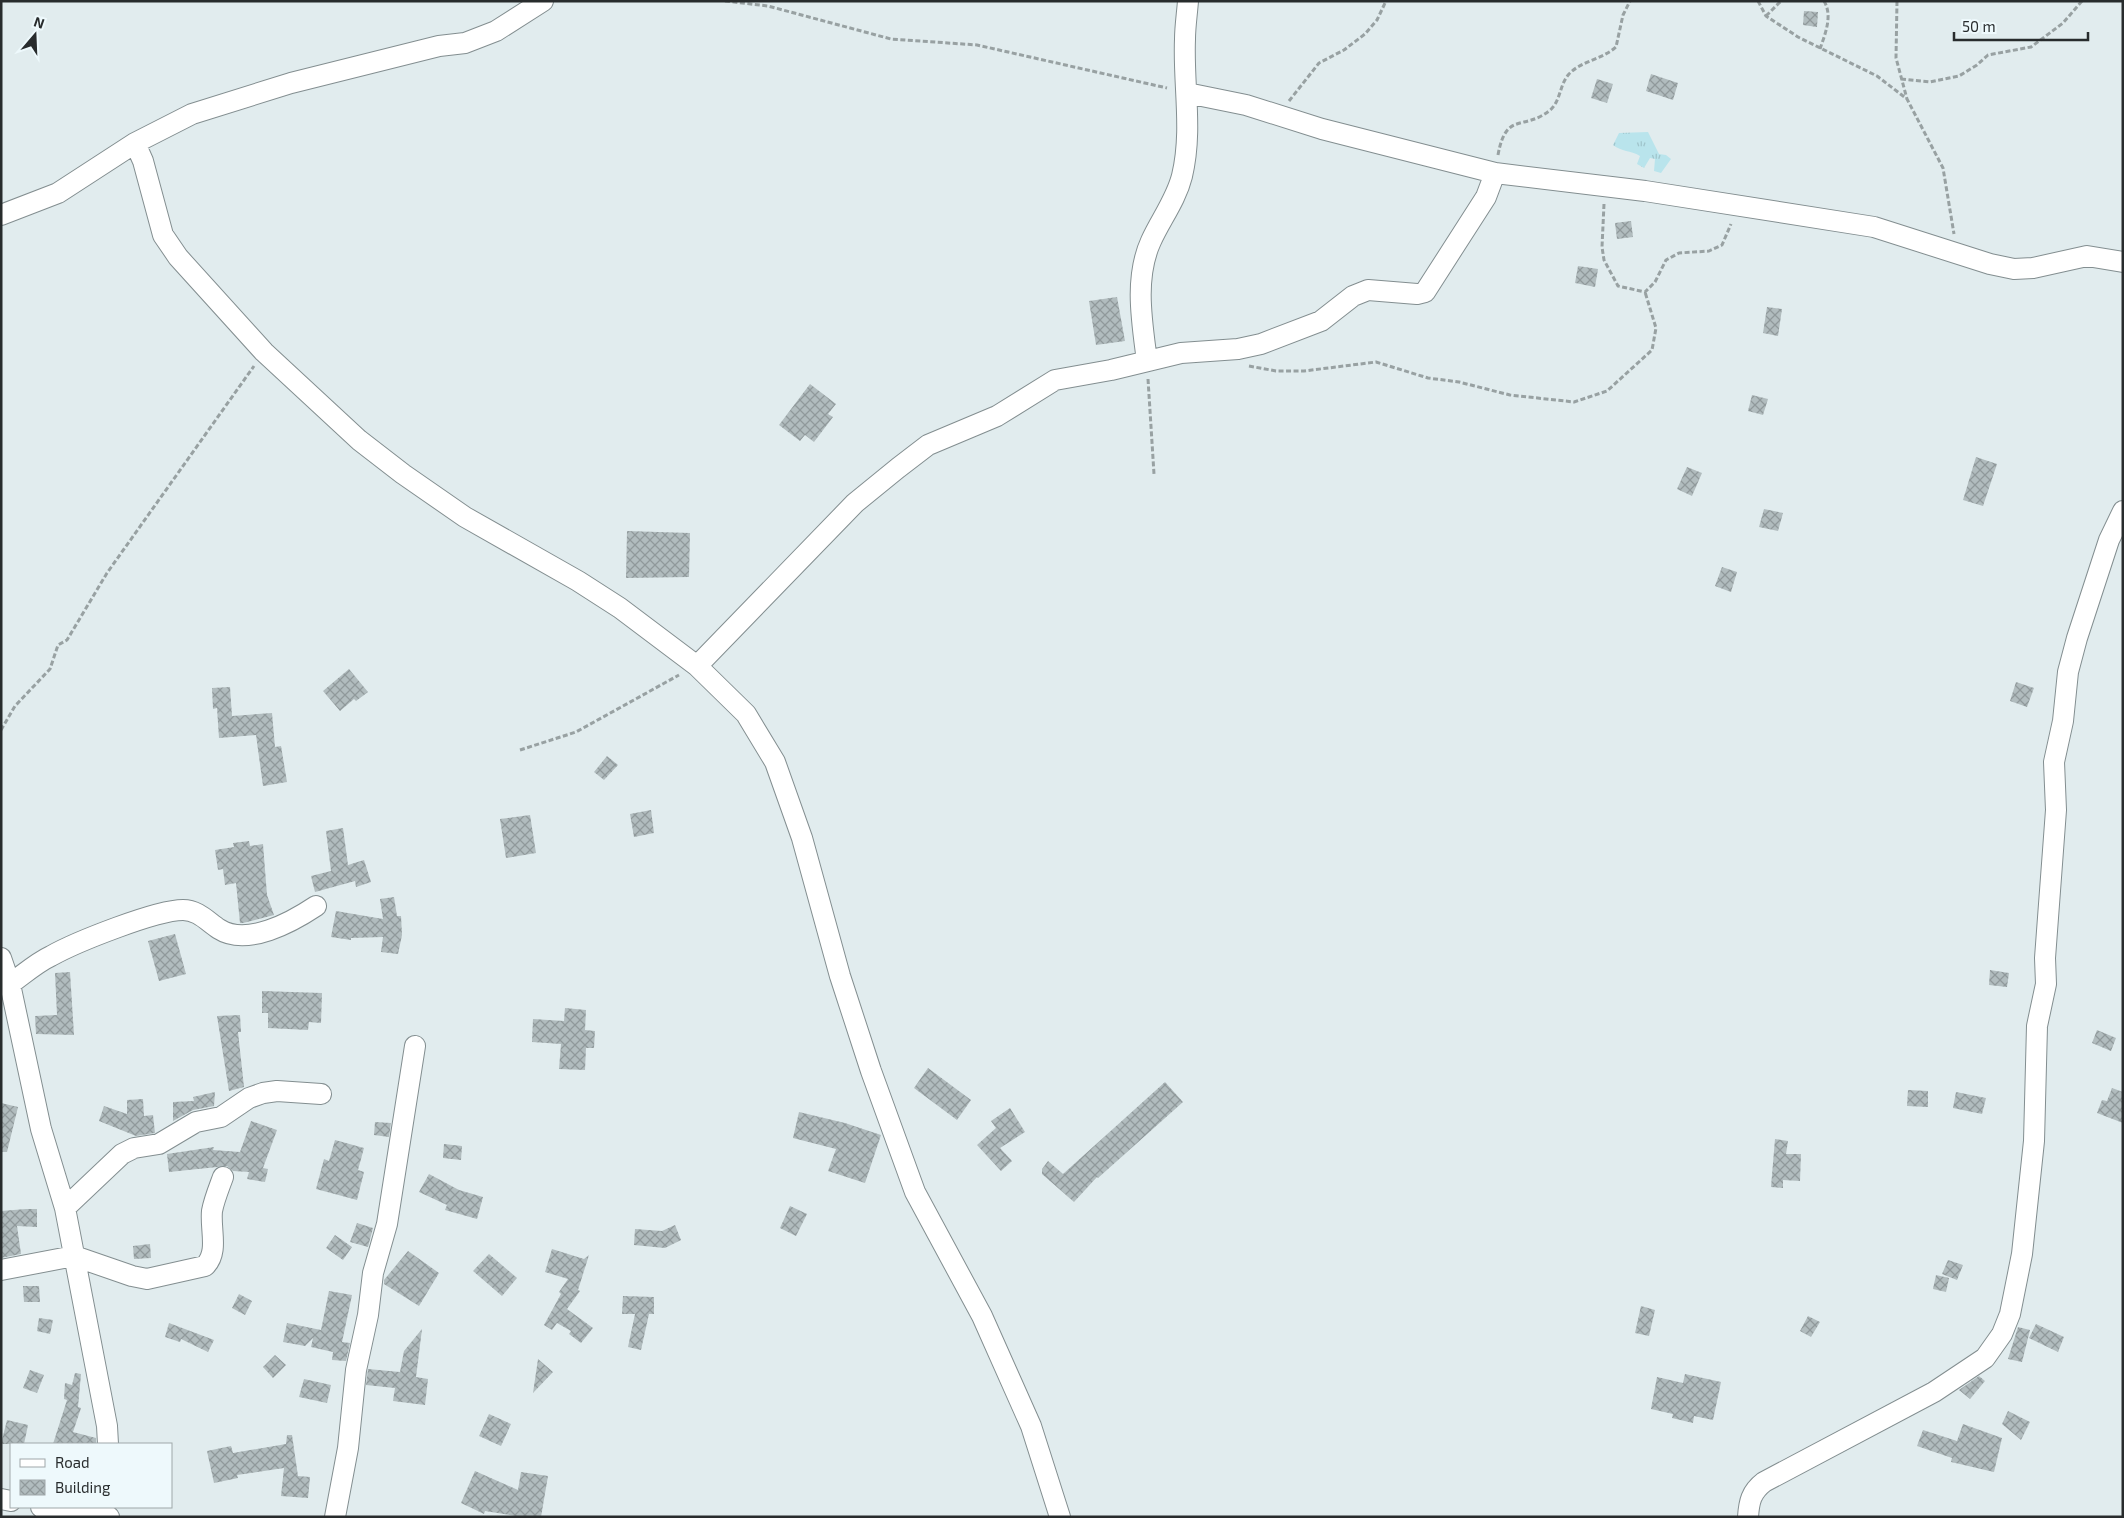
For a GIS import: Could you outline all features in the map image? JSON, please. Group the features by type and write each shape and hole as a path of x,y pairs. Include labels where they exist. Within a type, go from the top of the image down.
{"street":[{"path":"1,215 58,194 135,143 192,114 242,96 405,54 465,43 496,31 543,1"},
{"path":"1147,361 1140,308 1142,277 1150,242 1173,201 1182,176 1187,145 1185,40 1188,1"},
{"path":"1187,93 1246,105 1322,129 1495,173 1608,187 1874,227 2014,269 2033,268 2077,256 2099,256 2123,262"},
{"path":"135,143 143,161 163,235 190,270 264,352 360,440 403,474 465,517 578,581 620,608 697,666 746,714 775,762 802,838 840,976 868,1063 915,1192 982,1316 1030,1426 1060,1517"},
{"path":"697,666 855,503 928,446 997,416 1055,380 1111,370 1181,353 1238,349 1261,344 1322,321 1353,296 1368,290 1417,294 1424,292 1486,197 1495,173"},
{"path":"1748,1517 1751,1496 1756,1488 1764,1482 1934,1392 1985,1358 2002,1334 2010,1314 2022,1254 2034,1141 2037,1026 2046,984 2045,958 2056,810 2054,762 2063,721 2068,672 2077,638 2109,540 2123,511"},
{"path":"10,984 48,957 69,946 147,918 180,910 192,910 220,930 246,937 294,920 316,906"},
{"path":"1,958 10,984 41,1129 65,1208 107,1426 108,1443"},
{"path":"335,1517 349,1441 356,1370 368,1315 373,1273 387,1224 415,1046"},
{"path":"65,1208 122,1154 128,1151 159,1144 196,1122 221,1117 249,1098 263,1092 320,1094"},
{"path":"1,1270 74,1256 132,1276 148,1278 205,1266 211,1260 213,1249 212,1208 223,1177"},
{"path":"56,1508 87,1510 109,1517"}],"path":[{"path":"725,1 768,6 891,39 977,44 1187,93"},
{"path":"1291,98 1319,63 1344,50 1365,34 1377,20 1386,1"},
{"path":"1495,173 1501,138 1508,128 1549,111 1555,104 1570,73 1616,47 1624,15 1630,1"},
{"path":"1758,1 1766,16 1820,49 1877,76 1907,99"},
{"path":"1766,16 1781,1"},
{"path":"1820,49 1827,28 1828,13 1824,1"},
{"path":"1897,1 1896,58 1907,99 1943,168 1955,252"},
{"path":"1901,79 1930,82 1958,76 1978,66 1988,55 2031,47 2063,23 2082,1"},
{"path":"1608,187 1603,220 1604,260 1618,286 1645,292"},
{"path":"1645,292 1655,282 1666,260 1679,253 1708,251 1722,245 1731,224 1732,205"},
{"path":"1242,365 1276,371 1304,371 1376,362 1428,378 1459,382 1510,396 1574,402 1607,391 1652,350 1656,328 1645,292"},
{"path":"1,730 15,706 50,669 58,645 67,640 107,573 264,352"},
{"path":"1147,361 1154,474"},
{"path":"520,750 576,732 697,666"}],"green space":[{"path":"1648,132 1659,154 1666,155 1671,159 1661,173 1654,171 1655,159 1650,158 1644,168 1637,164 1640,156 1613,145 1619,133"}],"building":[{"path":"1804,11 1818,12 1817,27 1803,25"},
{"path":"1651,74 1678,83 1673,100 1646,91"},
{"path":"1597,79 1613,84 1607,103 1591,98"},
{"path":"1631,221 1633,237 1617,239 1615,223"},
{"path":"1578,266 1598,269 1595,287 1575,283"},
{"path":"1117,297 1125,341 1096,345 1089,301"},
{"path":"1767,307 1782,309 1778,336 1763,333"},
{"path":"810,384 836,404 828,414 833,417 814,442 805,435 800,441 779,425"},
{"path":"1752,395 1768,399 1763,415 1748,411"},
{"path":"1976,457 1997,464 1983,506 1963,500"},
{"path":"1687,467 1702,473 1692,496 1677,489"},
{"path":"1764,509 1783,513 1778,531 1759,527"},
{"path":"627,531 690,533 689,577 626,578"},
{"path":"1722,567 1737,572 1731,592 1715,586"},
{"path":"349,669 368,692 356,701 354,699 340,711 323,691"},
{"path":"2016,682 2034,688 2027,707 2010,701"},
{"path":"230,687 232,716 272,713 275,747 281,746 287,782 263,786 256,735 219,738 217,708 213,709 212,688"},
{"path":"607,756 618,765 604,780 594,772"},
{"path":"651,810 654,833 634,837 630,814"},
{"path":"530,815 536,853 506,858 500,819"},
{"path":"343,828 348,865 364,860 371,882 356,887 355,881 315,892 311,876 331,871 326,831"},
{"path":"249,841 250,846 263,844 267,895 274,915 240,923 236,883 225,885 223,869 218,870 215,850 234,847 233,843"},
{"path":"394,897 397,916 401,916 402,935 398,954 381,952 383,937 351,938 351,940 331,937 336,911 383,919 380,899"},
{"path":"175,934 186,974 159,981 148,941"},
{"path":"1990,970 2009,973 2007,987 1989,985"},
{"path":"70,972 74,1035 36,1034 35,1016 57,1015 55,973"},
{"path":"262,991 322,993 321,1023 309,1022 308,1030 268,1028 268,1013 262,1013"},
{"path":"565,1008 586,1010 585,1030 595,1031 594,1048 586,1048 585,1070 559,1069 561,1044 532,1042 533,1019 564,1021"},
{"path":"240,1015 241,1032 238,1032 244,1087 229,1091 217,1016"},
{"path":"2097,1030 2116,1038 2111,1051 2092,1043"},
{"path":"928,1068 971,1100 957,1120 914,1088"},
{"path":"1165,1082 1183,1102 1097,1177 1074,1202 1042,1174 1042,1169 1048,1161 1063,1174"},
{"path":"2112,1088 2123,1092 2123,1123 2097,1113 2102,1100 2107,1101"},
{"path":"1908,1090 1928,1091 1928,1107 1907,1106"},
{"path":"215,1092 214,1106 193,1110 173,1121 173,1102 194,1101 193,1097"},
{"path":"1956,1092 1986,1098 1982,1114 1953,1108"},
{"path":"143,1099 144,1116 153,1115 155,1133 136,1136 99,1121 104,1106 127,1114 127,1100"},
{"path":"1,1103 18,1107 7,1152 1,1152"},
{"path":"1010,1108 1025,1132 1000,1148 1012,1161 1001,1171 977,1145 996,1128 991,1121"},
{"path":"799,1112 845,1123 881,1135 865,1183 828,1171 836,1149 793,1138"},
{"path":"251,1121 277,1130 263,1168 268,1169 265,1182 247,1179 249,1172 233,1171 227,1166 169,1172 167,1154 214,1147 213,1150 240,1152"},
{"path":"375,1122 391,1123 389,1137 374,1135"},
{"path":"1775,1139 1788,1141 1786,1154 1801,1154 1800,1181 1783,1180 1783,1188 1771,1187"},
{"path":"335,1140 364,1148 358,1170 364,1172 357,1200 316,1189 324,1159 329,1161"},
{"path":"444,1144 462,1146 461,1160 443,1158"},
{"path":"429,1174 459,1190 483,1197 477,1219 445,1210 447,1205 419,1192"},
{"path":"790,1206 807,1214 796,1236 780,1228"},
{"path":"37,1209 37,1227 17,1226 21,1254 1,1258 1,1211"},
{"path":"357,1223 373,1228 368,1247 350,1242"},
{"path":"675,1225 681,1240 665,1248 634,1245 635,1229 662,1231"},
{"path":"335,1235 352,1247 343,1260 326,1248"},
{"path":"150,1244 151,1258 134,1259 133,1246"},
{"path":"552,1249 584,1259 589,1255 578,1290 580,1291 567,1309 593,1328 581,1343 569,1334 571,1331 557,1323 552,1330 544,1325 561,1294 559,1292 568,1279 545,1272"},
{"path":"408,1251 439,1273 419,1306 384,1284 384,1280"},
{"path":"489,1254 517,1278 502,1296 473,1271"},
{"path":"1948,1260 1963,1265 1957,1280 1942,1274"},
{"path":"1936,1275 1949,1278 1946,1292 1933,1289"},
{"path":"23,1286 39,1286 40,1302 24,1302"},
{"path":"329,1291 352,1295 342,1342 350,1343 346,1361 332,1360 333,1352 311,1347 313,1338 305,1346 283,1342 287,1323 321,1330"},
{"path":"239,1294 252,1301 245,1315 232,1308"},
{"path":"623,1296 654,1297 654,1314 649,1314 641,1350 628,1347 635,1314 622,1314"},
{"path":"1641,1306 1655,1310 1649,1336 1635,1333"},
{"path":"1808,1316 1820,1322 1811,1337 1800,1331"},
{"path":"39,1318 53,1320 50,1334 37,1331"},
{"path":"169,1323 214,1340 208,1352 181,1339 180,1342 165,1337"},
{"path":"2036,1324 2064,1337 2058,1352 2029,1338"},
{"path":"2018,1327 2030,1330 2022,1362 2008,1359"},
{"path":"422,1329 416,1377 428,1379 425,1405 393,1401 395,1388 366,1385 368,1369 400,1372 404,1351"},
{"path":"275,1355 286,1365 273,1378 263,1367"},
{"path":"538,1359 553,1372 533,1393"},
{"path":"30,1370 44,1375 37,1393 23,1388"},
{"path":"75,1373 81,1374 78,1407 81,1408 73,1432 96,1438 96,1443 53,1443 67,1400 64,1399 65,1383 72,1385"},
{"path":"1685,1374 1721,1382 1713,1420 1694,1416 1693,1423 1672,1418 1673,1414 1651,1409 1657,1377 1683,1383"},
{"path":"1979,1376 1985,1381 1970,1399 1959,1390"},
{"path":"304,1379 331,1385 327,1403 299,1397"},
{"path":"2008,1411 2030,1422 2021,1440 2002,1424"},
{"path":"489,1414 511,1424 501,1446 479,1436"},
{"path":"7,1420 28,1425 24,1443 1,1444"},
{"path":"1963,1424 2002,1438 1994,1472 1951,1462 1952,1458 1917,1446 1923,1430 1957,1441"},
{"path":"287,1435 292,1435 298,1476 310,1477 308,1498 281,1496 284,1468 237,1475 238,1478 214,1483 207,1451 231,1446 233,1453 286,1444"},
{"path":"475,1471 518,1490 521,1472 548,1476 541,1517 522,1517 485,1511 484,1514 461,1503"}]}
